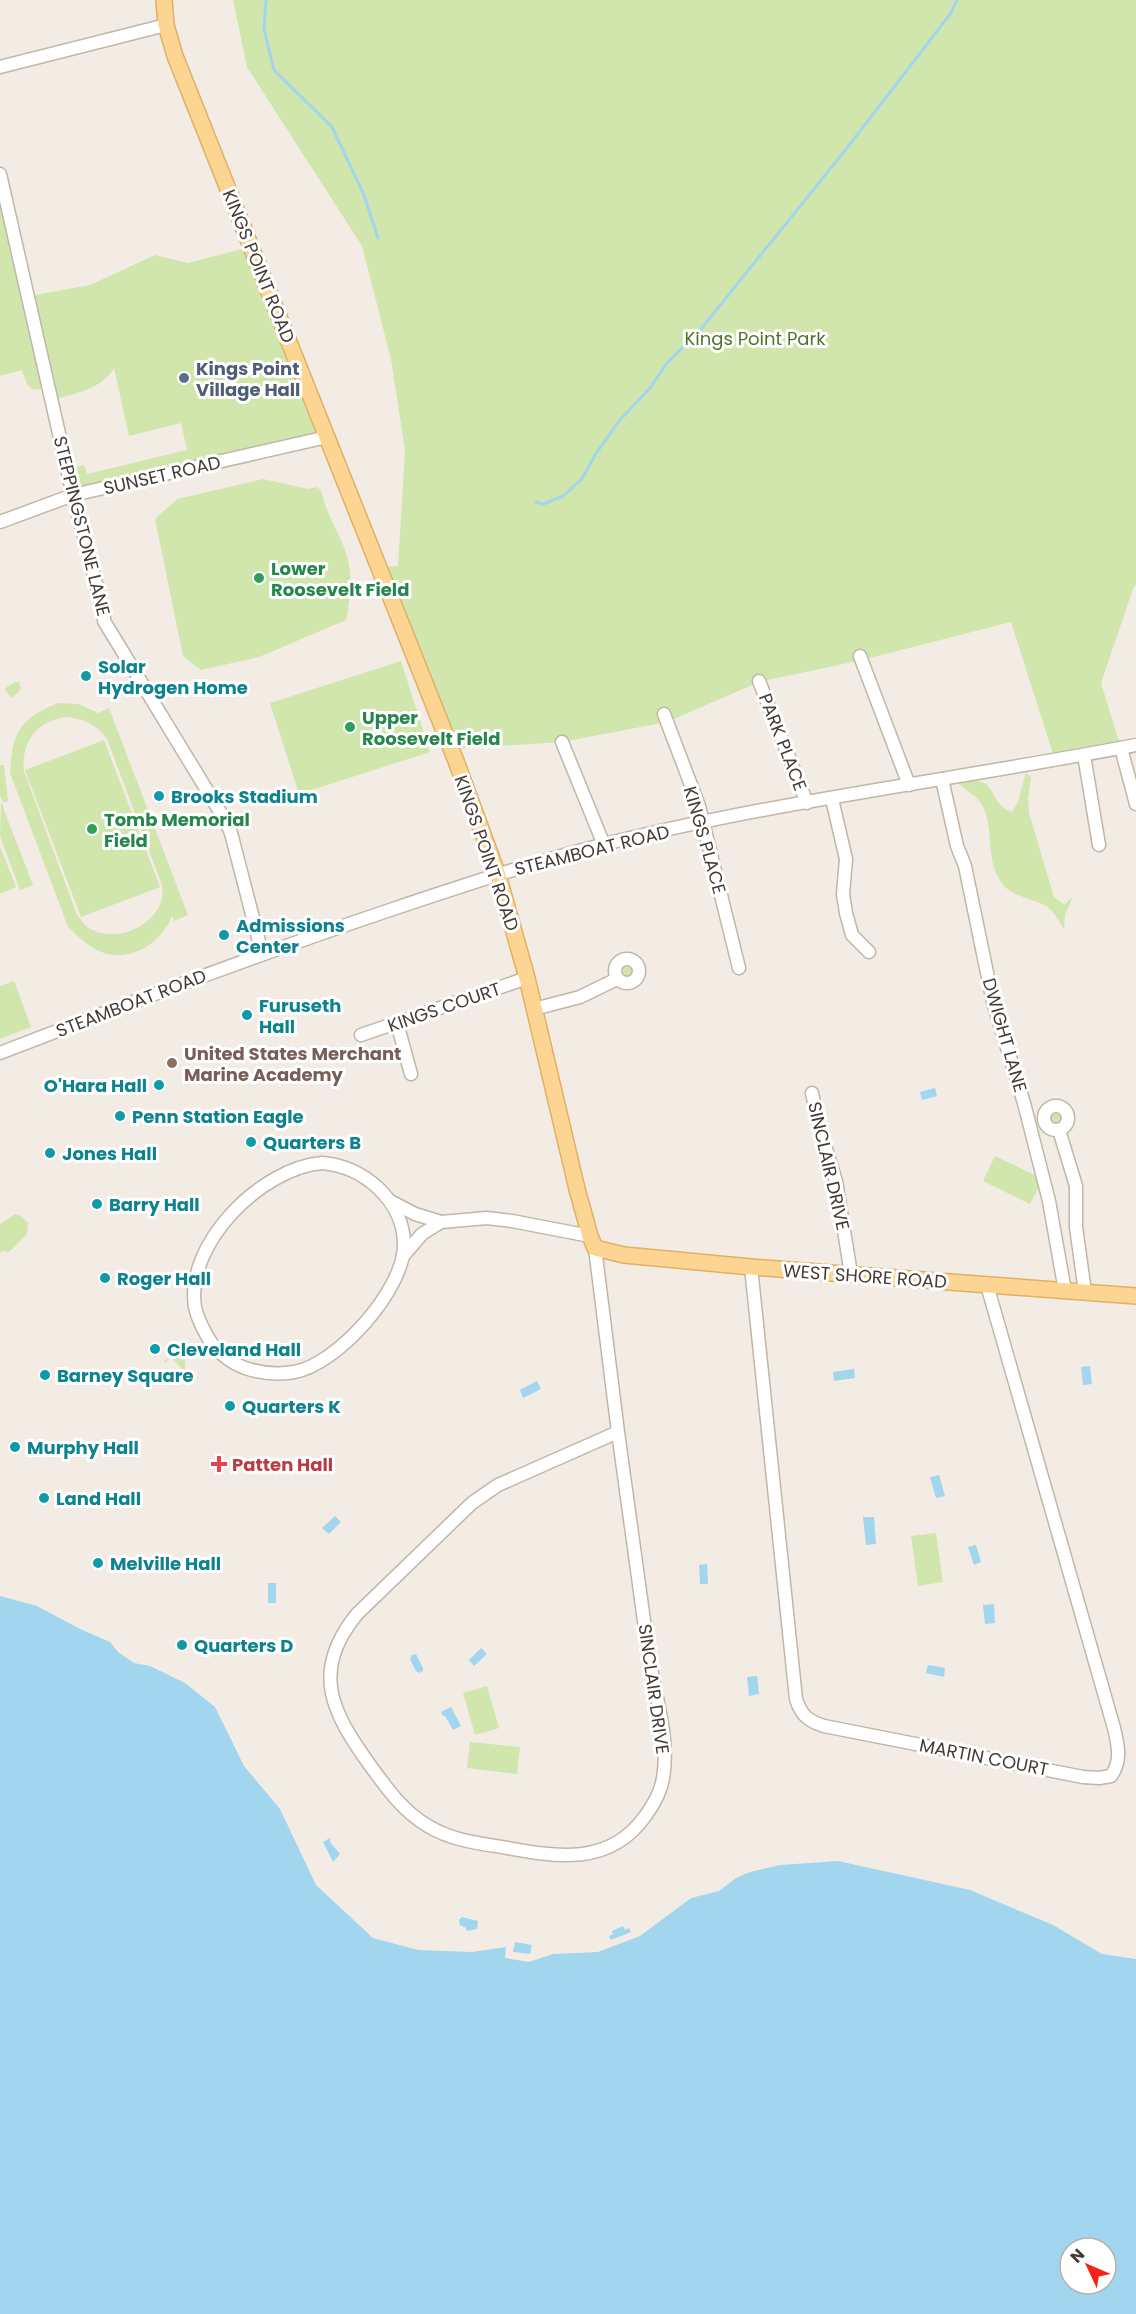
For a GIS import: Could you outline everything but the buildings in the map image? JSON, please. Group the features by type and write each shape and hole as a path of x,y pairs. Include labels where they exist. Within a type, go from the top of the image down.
{"main road":[{"name":"KINGS POINT ROAD","path":"164,0 166,26 175,56 456,761 498,874 527,978 592,1242"},
{"name":"WEST SHORE ROAD","path":"592,1242 624,1255 751,1267 1136,1296"}],"street":[{"path":"0,67 166,26"},
{"name":"STEPPINGSTONE LANE","path":"0,174 104,621 225,820 231,833 261,953"},
{"name":"SUNSET ROAD","path":"0,522 73,495 327,437"},
{"path":"860,656 909,785"},
{"name":"PARK PLACE","path":"759,681 807,803"},
{"name":"KINGS PLACE","path":"664,714 695,795 739,968"},
{"path":"562,742 604,845"},
{"name":"STEAMBOAT ROAD","path":"0,1053 261,953 498,874 604,845 807,803 1136,746"},
{"path":"1121,748 1136,804"},
{"path":"1084,755 1099,845"},
{"name":"DWIGHT LANE","path":"942,779 957,846 964,866 993,1002 1024,1103 1049,1201 1065,1291"},
{"path":"832,799 846,859 843,894 850,929 852,935 869,952"},
{"name":"KINGS COURT","path":"362,1035 527,978"},
{"path":"534,1009 580,997 617,979"},
{"path":"397,1023 411,1074"},
{"name":"SINCLAIR DRIVE","path":"813,1093 820,1130 836,1181 851,1274"},
{"path":"1059,1130 1076,1186 1076,1227 1085,1292"},
{"path":"392,1202 405,1244 394,1282 366,1322 331,1353 296,1372 273,1374 255,1371 227,1359 210,1341 202,1327 195,1306 195,1287 205,1254 214,1237 237,1208 264,1185 278,1176 308,1164 333,1164 352,1169 368,1179 392,1202 415,1214 441,1221 487,1218 512,1221 592,1242"},
{"path":"403,1256 422,1234 441,1221"},
{"name":"SINCLAIR DRIVE","path":"592,1242 618,1432 640,1597 664,1738 663,1780 654,1803 642,1822 627,1836 609,1847 578,1856 546,1855 465,1841 445,1835 417,1819 394,1798 349,1737 338,1716 331,1688 331,1668 336,1648 345,1629 357,1614 472,1503 498,1485 618,1432"},
{"name":"MARTIN COURT","path":"751,1267 799,1711 808,1721 824,1726 1083,1777 1111,1776 1117,1767 1118,1757 1114,1728 987,1285"}],"green space":[{"name":"Kings Point Park","path":"233,0 1136,0 1136,585 1101,683 1121,748 1055,760 1011,622 862,660 759,682 667,722 562,742 451,749 378,567 398,566 405,451 391,359 362,246 247,67"},
{"path":"0,174 29,296 90,285 155,255 188,263 253,246 326,437 73,495 73,468 84,465 87,474 187,450 181,423 129,436 114,368 95,386 52,400 49,388 33,390 27,384 22,370 0,376"},
{"name":"Lower Roosevelt Field","path":"263,479 308,489 316,487 321,490 345,549 350,569 350,599 346,620 259,657 201,670 183,656 155,519 177,499"},
{"name":"Upper Roosevelt Field","path":"401,661 430,752 299,794 270,703"},
{"path":"19,682 21,689 12,698 4,689"},
{"path":"58,703 79,704 98,713 109,708 188,915 174,921 172,916 155,941 138,951 118,955 101,952 86,943 68,927 10,773 13,747 20,728 26,721","holes":["65,717 93,726 107,739 162,885 162,899 150,919 141,926 119,934 96,932 86,926 77,915 24,771 25,751 32,735 46,723"]},
{"name":"Tomb Memorial Field","path":"104,740 160,887 81,917 25,770"},
{"path":"0,765 4,765 8,801 3,802 0,796"},
{"path":"1026,772 1031,778 1029,813 1054,897 1064,905 1073,896 1065,915 1064,930 1050,909 1012,892 1002,883 994,868 986,813 980,802 958,783 972,781 987,785 998,802 1012,812 1018,802"},
{"path":"1,802 33,885 20,890 0,836"},
{"path":"0,846 16,887 0,894"},
{"path":"627,962 633,965 636,971 633,977 627,980 621,977 618,971 621,965"},
{"path":"14,981 31,1027 0,1039 0,986"},
{"path":"1056,1110 1062,1113 1065,1119 1062,1125 1056,1128 1050,1125 1047,1119 1050,1113"},
{"path":"995,1156 1043,1179 1030,1204 983,1181"},
{"path":"15,1214 28,1223 27,1234 9,1252 0,1253 0,1224"},
{"path":"178,1355 185,1361 185,1372 171,1357 165,1363 164,1361 171,1356"},
{"path":"936,1533 943,1582 918,1586 911,1536"},
{"path":"487,1686 499,1728 475,1735 463,1693"},
{"path":"470,1742 520,1747 517,1774 467,1768"}],"water":[{"path":"935,1088 937,1096 922,1100 920,1092"},
{"path":"1090,1366 1092,1384 1083,1385 1081,1367"},
{"path":"854,1369 855,1378 834,1381 833,1372"},
{"path":"537,1381 541,1389 523,1398 520,1390"},
{"path":"939,1475 945,1496 936,1498 930,1477"},
{"path":"335,1516 341,1522 329,1534 322,1528"},
{"path":"863,1517 874,1517 876,1544 866,1545"},
{"path":"976,1545 981,1562 974,1565 968,1547"},
{"path":"707,1564 708,1584 700,1584 699,1565"},
{"path":"268,1583 276,1583 276,1603 268,1603"},
{"path":"0,1596 37,1606 110,1642 118,1652 134,1663 150,1666 185,1683 215,1707 244,1766 280,1809 316,1885 373,1938 418,1950 472,1952 506,1947 505,1958 529,1962 553,1954 598,1952 640,1936 691,1898 719,1891 736,1878 750,1872 780,1865 838,1861 970,1890 1053,1925 1102,1954 1136,1959 1136,2314 0,2314"},
{"path":"994,1604 995,1623 985,1624 983,1605"},
{"path":"481,1648 487,1654 474,1666 469,1660"},
{"path":"416,1654 423,1668 423,1671 419,1673 410,1659"},
{"path":"928,1665 945,1668 944,1677 926,1673"},
{"path":"757,1676 759,1694 749,1696 747,1677"},
{"path":"451,1707 461,1726 453,1730 441,1712"},
{"path":"330,1838 330,1842 340,1854 333,1862 323,1842"},
{"path":"462,1917 478,1921 477,1929 467,1931 460,1925 459,1920"},
{"path":"623,1926 625,1930 629,1928 631,1932 611,1940 609,1936 613,1934 612,1931"},
{"path":"515,1942 532,1945 530,1954 513,1952"}],"waterway":[{"path":"266,0 264,29 274,70 332,127 364,195 378,238"},
{"path":"536,502 543,504 563,496 582,479 595,455 619,421 650,388 667,363 701,329 847,148 951,13 957,0"}],"place":[{"name":"Kings Point Village Hall","path":"184,378"},
{"name":"Lower Roosevelt Field","path":"259,578"},
{"name":"Solar Hydrogen Home","path":"86,676"},
{"name":"Upper Roosevelt Field","path":"350,727"},
{"name":"Brooks Stadium","path":"159,796"},
{"name":"Tomb Memorial Field","path":"92,829"},
{"name":"Admissions Center","path":"224,935"},
{"name":"Furuseth Hall","path":"247,1015"},
{"name":"United States Merchant Marine Academy","path":"172,1063"},
{"name":"O'Hara Hall","path":"159,1085"},
{"name":"Penn Station Eagle","path":"120,1116"},
{"name":"Quarters B","path":"251,1142"},
{"name":"Jones Hall","path":"50,1153"},
{"name":"Barry Hall","path":"97,1204"},
{"name":"Roger Hall","path":"105,1278"},
{"name":"Cleveland Hall","path":"155,1349"},
{"name":"Barney Square","path":"45,1375"},
{"name":"Quarters K","path":"230,1406"},
{"name":"Murphy Hall","path":"15,1447"},
{"name":"Patten Hall","path":"219,1464"},
{"name":"Land Hall","path":"44,1498"},
{"name":"Melville Hall","path":"98,1563"},
{"name":"Quarters D","path":"182,1645"}]}
